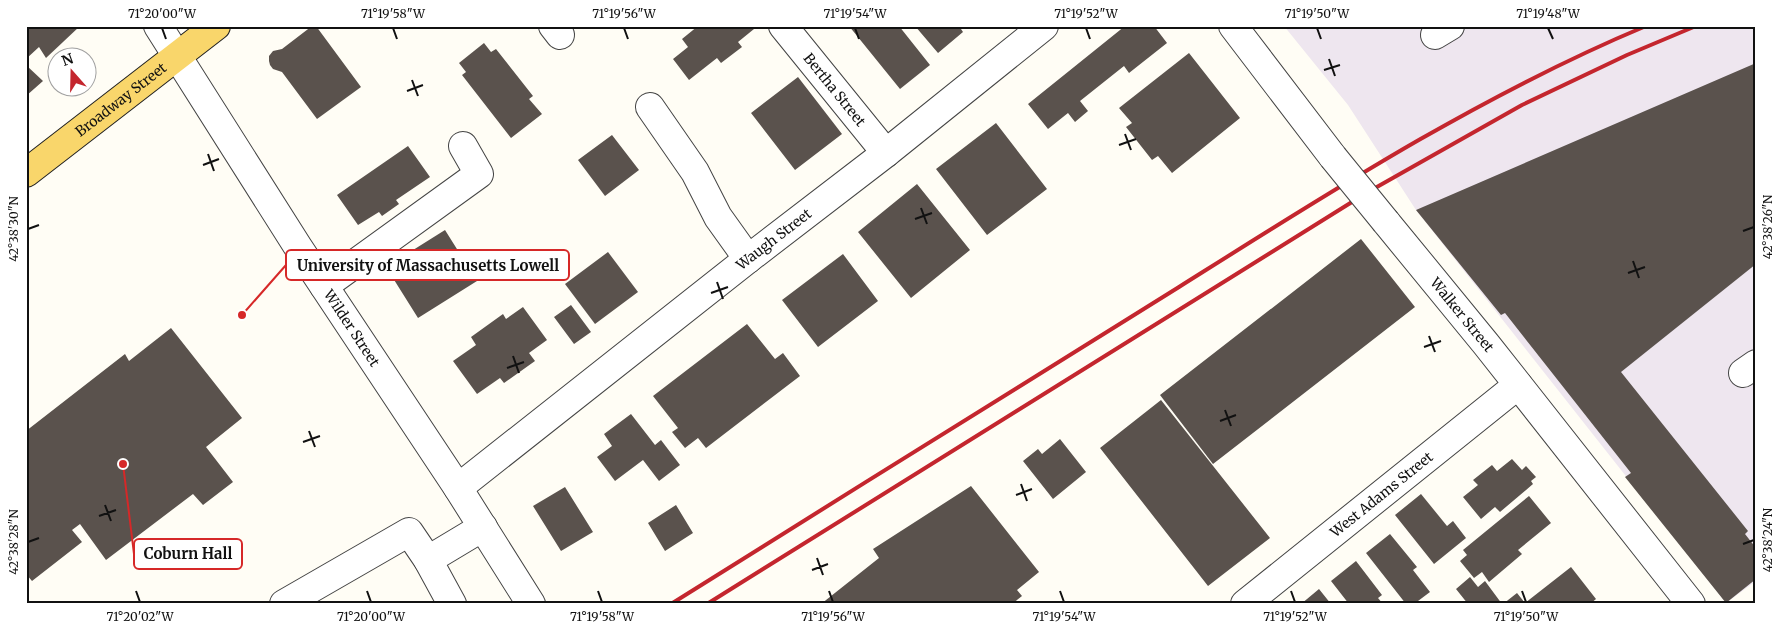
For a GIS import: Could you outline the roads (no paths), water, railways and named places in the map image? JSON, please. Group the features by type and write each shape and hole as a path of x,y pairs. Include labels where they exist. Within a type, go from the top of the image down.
{"main road":[{"name":"Broadway Street","path":"26,173 216,26"}],"street":[{"name":"Wilder Street","path":"158,26 324,286 458,488 531,604"},
{"name":"Bertha Street","path":"783,26 886,153"},
{"name":"Waugh Street","path":"458,488 748,259 886,153 1044,26"},
{"name":"Walker Street","path":"1233,26 1333,157 1518,384 1692,604"},
{"path":"650,107 695,172 718,217 748,259"},
{"path":"324,286 479,174 463,146"},
{"name":"West Adams Street","path":"1245,604 1518,384"},
{"path":"428,560 483,528"},
{"path":"284,604 409,532 428,560 452,604"}],"railway":[{"path":"671,604 1292,216 1407,147 1525,83 1585,53 1646,26"},
{"path":"707,604 1368,192 1522,105 1627,55 1696,26"}],"place":[{"name":"University of Massachusetts Lowell","path":"242,315"},
{"name":"Coburn Hall","path":"123,464"}]}
